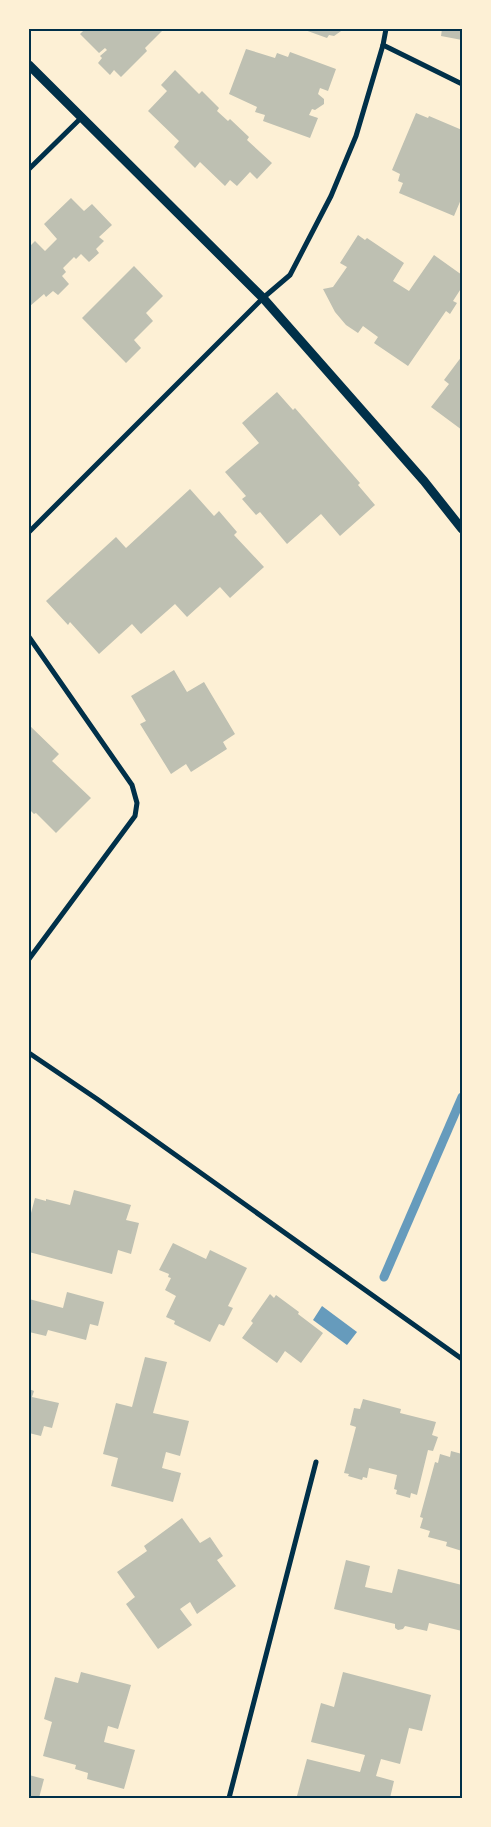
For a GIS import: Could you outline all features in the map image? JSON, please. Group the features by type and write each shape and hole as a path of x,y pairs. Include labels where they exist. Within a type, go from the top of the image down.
{"street":[{"path":"29,532 263,298 290,274 331,196 356,136 386,29"},
{"path":"383,45 462,84"},
{"path":"29,65 263,298 424,481 462,529"},
{"path":"29,169 81,118"},
{"path":"29,637 132,784 137,803 135,816 29,959"},
{"path":"29,1053 121,1116 462,1359"},
{"path":"229,1798 316,1462"}],"water":[{"path":"322,1306 357,1332 347,1345 313,1320"}],"building":[{"path":"85,29 164,29 145,48 147,51 121,77 114,70 110,75 98,63 102,58 100,56 107,50 105,48 99,53 80,34"},
{"path":"302,29 344,29 334,36 329,35 327,38"},
{"path":"442,29 462,29 462,40 441,36"},
{"path":"246,49 275,58 277,53 288,57 290,52 336,69 328,91 320,88 318,94 324,99 324,104 315,110 312,109 309,115 318,118 310,138 263,121 265,115 255,112 257,107 229,94"},
{"path":"175,70 199,94 202,91 219,108 217,111 228,121 230,119 249,137 247,140 272,163 257,179 250,172 237,186 230,180 225,186 200,162 195,168 174,147 179,141 148,111 167,91 161,85"},
{"path":"416,113 428,118 429,116 462,130 462,197 454,216 399,193 403,183 398,181 400,174 392,170"},
{"path":"71,198 84,211 92,204 112,225 99,237 104,241 96,249 99,253 89,262 81,254 76,259 74,257 63,268 66,272 62,276 69,284 58,295 53,291 46,297 44,294 30,306 29,247 35,241 45,251 57,239 44,224"},
{"path":"358,235 365,240 367,238 404,263 393,281 409,291 434,255 462,275 462,287 453,301 457,303 450,314 446,311 408,366 374,343 378,337 363,326 358,333 346,325 335,312 323,289 333,287 347,267 340,263"},
{"path":"134,266 163,296 146,313 153,321 134,340 141,348 126,363 82,318"},
{"path":"462,356 462,430 431,407 449,384 444,380"},
{"path":"277,392 293,410 295,408 360,483 358,485 375,505 340,536 321,514 287,544 260,512 256,515 242,499 246,496 225,472 259,443 242,423"},
{"path":"190,489 214,516 219,511 237,532 234,535 264,567 230,598 220,587 187,617 175,604 141,634 132,624 99,654 70,622 68,625 46,601 116,537 126,548"},
{"path":"174,670 187,692 204,682 235,734 223,742 227,749 191,772 186,764 171,774 140,724 146,721 131,696"},
{"path":"29,725 59,754 52,761 91,798 56,833 36,813 34,814 29,809"},
{"path":"74,1190 131,1205 126,1220 139,1223 131,1254 118,1250 112,1274 29,1252 29,1213 31,1213 35,1198 70,1205"},
{"path":"173,1243 206,1259 210,1250 247,1268 228,1306 233,1308 224,1326 219,1324 210,1342 174,1324 175,1321 166,1317 176,1296 165,1290 171,1278 168,1277 169,1274 159,1270"},
{"path":"67,1292 104,1302 98,1326 90,1324 86,1340 48,1330 46,1336 29,1332 29,1299 63,1308"},
{"path":"270,1294 274,1298 276,1295 323,1333 301,1363 285,1351 277,1363 242,1338 253,1323 251,1321"},
{"path":"145,1357 167,1362 153,1413 189,1421 180,1456 166,1452 162,1468 181,1473 173,1502 111,1486 118,1458 103,1454 116,1403 132,1407"},
{"path":"29,1389 34,1391 32,1397 59,1403 52,1428 44,1426 41,1436 29,1433"},
{"path":"363,1399 401,1409 400,1413 436,1422 432,1435 438,1437 433,1451 428,1450 417,1495 411,1493 410,1498 396,1494 397,1490 394,1489 397,1475 369,1468 367,1478 363,1477 362,1480 344,1473 356,1427 350,1425 354,1408 360,1409"},
{"path":"451,1451 462,1454 462,1551 446,1546 447,1542 428,1537 430,1531 420,1528 423,1518 420,1517 435,1462 438,1463 440,1454 450,1457"},
{"path":"182,1518 200,1543 210,1537 223,1556 217,1560 236,1586 197,1614 190,1602 180,1609 192,1625 158,1649 126,1604 135,1597 117,1572 147,1551 144,1546"},
{"path":"346,1560 370,1566 365,1587 392,1593 398,1569 462,1585 462,1631 429,1623 427,1631 405,1626 403,1629 398,1630 395,1628 395,1624 334,1609"},
{"path":"81,1672 131,1685 118,1729 108,1726 104,1742 135,1750 124,1789 87,1779 88,1773 75,1769 76,1765 43,1756 52,1722 44,1719 55,1677 78,1683"},
{"path":"343,1672 431,1695 422,1731 409,1728 400,1764 381,1759 376,1776 394,1781 390,1798 305,1798 297,1796 307,1759 360,1772 365,1755 311,1742 321,1703 334,1707"},
{"path":"29,1775 44,1779 39,1798 29,1798"}],"waterway":[{"path":"384,1277 462,1097"}]}
